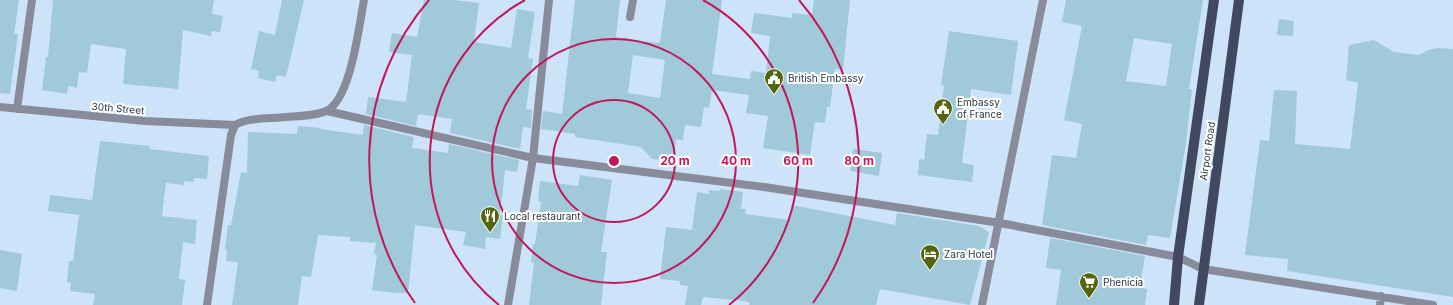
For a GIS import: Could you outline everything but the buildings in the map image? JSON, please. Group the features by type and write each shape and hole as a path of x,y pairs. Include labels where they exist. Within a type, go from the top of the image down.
{"main road":[{"name":"Airport Road","path":"1174,305 1178,257 1214,0"},
{"name":"Airport Road","path":"1199,305 1239,0"}],"street":[{"path":"17,109 32,0"},
{"path":"327,111 336,102 346,83 353,59 364,0"},
{"path":"508,305 533,158 549,0"},
{"path":"630,17 633,0"},
{"path":"982,305 1000,223 1044,0"},
{"name":"30th Street","path":"0,107 146,121 235,125 245,121 305,115 327,111"},
{"path":"327,111 533,158 764,187 1000,223 1178,257 1203,269 1433,305"},
{"path":"207,305 231,135 235,125"},
{"path":"1380,305 1381,296"}],"place":[{"name":"British Embassy","path":"774,95"},
{"name":"Embassy of France","path":"943,125"},
{"name":"Local restaurant","path":"490,233"},
{"name":"Zara Hotel","path":"930,271"},
{"name":"Phenicia","path":"1089,299"}]}
